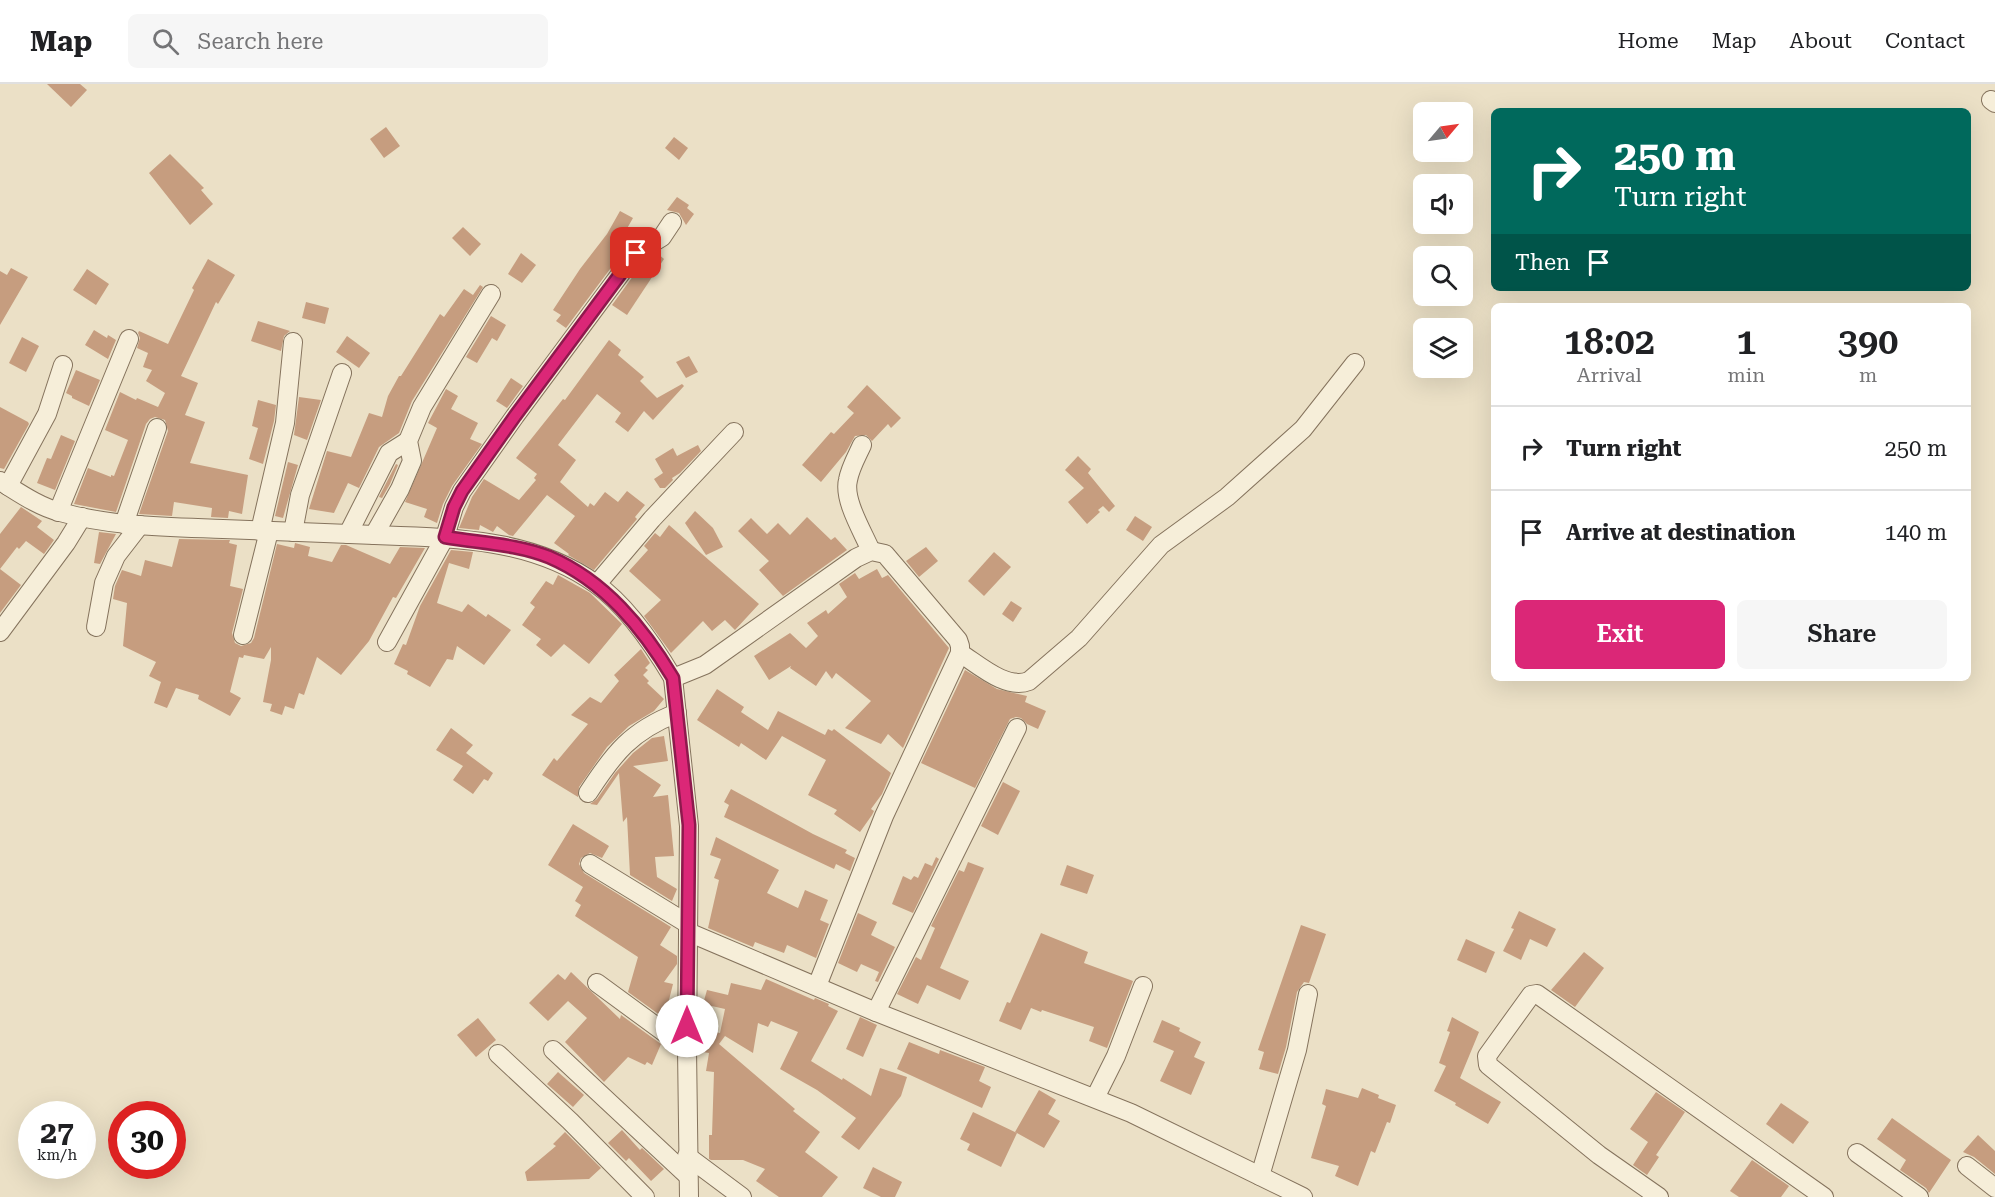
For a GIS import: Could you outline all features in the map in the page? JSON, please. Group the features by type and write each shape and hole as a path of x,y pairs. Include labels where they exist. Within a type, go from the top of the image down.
{"street":[{"path":"387,642 445,537 454,507 462,491 636,253 662,237 672,222"},
{"path":"374,535 400,489 412,461 408,441 422,407 491,294"},
{"path":"58,512 129,339"},
{"path":"243,635 285,423 293,342"},
{"path":"960,653 1010,683 1021,684 1029,681 1078,638 1161,545 1227,497 1304,429 1355,363"},
{"path":"63,365 47,414 4,483 58,512 132,524 445,537 517,548 549,557 597,584 622,607 661,658 673,678 689,825 688,1197"},
{"path":"293,532 300,495 342,374"},
{"path":"96,627 104,583 132,524 157,428"},
{"path":"597,584 652,519 734,432"},
{"path":"348,534 389,453 408,441"},
{"path":"862,445 848,480 847,492 871,551"},
{"path":"0,632 66,543 82,517"},
{"path":"673,678 705,665 856,558 871,551 885,554 958,640 960,653 884,816 817,986"},
{"path":"588,793 606,765 626,742 654,722 677,713"},
{"path":"876,1012 1017,728"},
{"path":"590,864 688,928 876,1012 1131,1113 1303,1197"},
{"path":"597,983 687,1049"},
{"path":"1095,1098 1116,1056 1143,986"},
{"path":"1260,1176 1297,1050 1308,994"},
{"path":"1659,1197 1599,1155 1488,1065 1487,1056 1531,994 1537,994 1824,1197"},
{"path":"553,1050 688,1176"},
{"path":"498,1054 570,1121 645,1197"},
{"path":"1857,1153 1920,1197"},
{"path":"687,1156 742,1197"},
{"path":"1967,1166 1995,1188"}],"building":[{"path":"47,84 80,84 87,90 71,107"},
{"path":"386,127 400,146 384,158 370,139"},
{"path":"674,137 688,148 679,160 665,148"},
{"path":"170,154 204,188 201,190 213,204 190,225 149,173"},
{"path":"677,197 689,205 687,208 694,214 686,225 679,213 667,210"},
{"path":"620,211 633,218 621,239 628,245 566,328 556,321 561,315 553,310 607,234"},
{"path":"463,227 481,244 470,256 452,238"},
{"path":"521,253 536,265 522,283 508,274"},
{"path":"657,253 664,259 627,315 612,305 644,261"},
{"path":"208,259 235,275 218,304 216,302 181,376 198,383 185,415 205,422 190,463 248,475 242,514 229,511 228,518 211,517 212,508 174,502 172,516 139,514 168,431 165,420 155,417 146,424 116,512 74,504 88,468 111,477 111,475 114,476 128,440 105,430 120,392 158,407 165,393 146,381 152,370 143,367 148,353 137,348 140,338 138,333 139,331 168,344 194,290 192,288"},
{"path":"11,268 28,277 0,325 0,271 7,275"},
{"path":"87,269 109,284 96,305 73,290"},
{"path":"480,285 483,287 412,401 399,433 379,447 359,488 348,483 334,513 309,509 327,451 351,457 369,413 382,417 388,396 399,376 440,314 444,317 464,289 473,295"},
{"path":"306,302 329,308 325,324 302,318"},
{"path":"491,316 506,325 497,341 492,338 477,363 466,357"},
{"path":"258,321 290,331 284,336 281,351 251,341"},
{"path":"94,330 107,338 108,335 116,340 108,359 85,345"},
{"path":"347,336 370,353 359,368 336,352"},
{"path":"22,337 39,346 26,372 9,363"},
{"path":"609,340 621,350 618,355 644,377 640,381 657,398 682,384 684,386 653,420 644,411 628,432 615,422 621,413 597,394 558,445 576,460 560,482 588,507 590,503 594,506 605,492 618,502 627,491 645,505 635,517 637,519 594,570 568,555 554,543 575,516 547,495 513,536 497,526 493,532 480,525 479,530 459,528 472,497 484,479 519,500 536,480 534,478 537,474 516,458 563,399 565,400"},
{"path":"689,356 698,372 686,378 676,362"},
{"path":"76,370 100,380 89,406 66,393"},
{"path":"511,378 523,386 507,408 496,401"},
{"path":"867,385 901,418 891,428 888,424 872,441 866,435 855,436 846,452 821,482 802,465 831,432 834,434 854,413 847,407"},
{"path":"446,389 458,396 451,409 478,423 470,439 482,444 452,486 437,523 424,517 427,509 405,502 437,428 428,423"},
{"path":"299,397 321,400 307,440 294,435"},
{"path":"258,400 276,405 263,464 249,459 258,428 252,426"},
{"path":"0,407 29,424 4,469 0,468"},
{"path":"61,435 75,441 55,490 37,483 47,458 51,459"},
{"path":"698,445 701,451 672,478 673,480 665,488 660,488 654,479 663,473 655,459 673,448 677,456"},
{"path":"1078,456 1091,469 1088,473 1115,506 1109,512 1103,506 1087,524 1068,502 1084,488 1065,470"},
{"path":"288,462 298,465 283,518 275,516"},
{"path":"396,464 398,465 390,484 382,498 379,497"},
{"path":"21,507 42,521 37,527 54,540 44,554 26,541 19,549 17,547 0,569 0,534"},
{"path":"695,511 713,528 723,547 706,555 685,523"},
{"path":"1135,516 1152,527 1143,541 1126,530"},
{"path":"807,517 831,540 835,537 847,550 783,596 759,570 769,561 738,531 751,518 767,534 778,523 790,535"},
{"path":"669,525 759,604 735,630 725,620 712,631 703,621 671,653 644,616 661,600 629,571 648,550 644,546 655,533 660,537"},
{"path":"99,532 116,534 100,564 94,563"},
{"path":"179,539 230,540 229,543 237,545 230,586 243,589 232,633 235,643 241,646 251,643 254,638 277,544 294,548 295,543 310,547 308,556 332,562 341,545 346,545 390,564 400,547 425,548 396,598 393,597 369,641 341,675 317,657 304,695 299,693 294,709 285,706 282,715 270,711 272,704 263,702 271,660 271,647 264,659 244,655 243,658 239,657 230,692 241,698 230,716 198,699 199,695 176,688 167,708 154,703 161,682 149,676 156,662 123,646 127,603 113,599 115,586 122,570 141,576 145,560 172,567"},
{"path":"926,547 938,561 919,577 906,561"},
{"path":"451,550 473,552 469,569 449,563 437,603 462,612 468,604 486,617 488,614 511,630 484,665 457,646 453,660 447,659 430,687 394,664 403,644 406,645 420,606"},
{"path":"994,552 1011,567 984,596 968,581"},
{"path":"0,569 21,585 0,613"},
{"path":"877,569 882,578 888,575 949,648 903,748 888,734 881,744 845,728 871,701 836,673 832,679 826,671 816,686 790,668 791,666 769,680 754,656 790,633 806,648 818,636 807,623 826,610 828,614 847,597 839,584 855,573 859,579"},
{"path":"558,575 590,593 622,624 589,664 564,644 551,657 536,645 541,639 522,625 535,607 530,603 546,581 553,585"},
{"path":"1011,601 1022,608 1013,622 1002,614"},
{"path":"641,649 650,663 643,675 649,681 647,683 664,699 654,711 629,726 607,747 579,787 578,797 542,775 554,758 557,761 588,724 571,715 590,697 601,703 619,681 614,675"},
{"path":"965,670 997,689 1027,696 1025,702 1046,711 1038,729 1021,718 1010,719 975,788 921,763"},
{"path":"717,689 744,707 741,712 768,730 778,711 825,735 828,729 832,731 834,729 891,773 882,794 871,809 874,811 872,815 860,832 834,814 837,810 808,795 826,760 782,736 766,760 741,743 739,747 697,720"},
{"path":"451,728 473,745 466,753 493,773 488,781 484,779 473,794 453,780 463,766 436,750"},
{"path":"664,736 668,761 633,766 661,785 653,797 668,795 674,856 655,857 657,877 677,889 672,901 630,875 627,817 623,822 619,773 597,805 590,804 597,799 615,773 633,753 652,738"},
{"path":"1003,782 1020,791 998,835 981,826"},
{"path":"731,789 847,850 845,853 855,858 850,871 836,864 834,869 724,817 729,805 724,802"},
{"path":"573,824 609,846 602,858 590,853 581,858 579,864 584,873 671,927 660,945 677,956 677,964 664,982 673,984 669,1000 674,1002 668,1021 628,992 638,957 575,916 581,905 575,901 583,887 548,865"},
{"path":"716,837 779,870 767,893 798,908 805,890 828,900 820,920 829,924 816,958 787,945 784,953 755,942 753,947 708,928 719,880 714,878 721,859 710,855"},
{"path":"936,857 939,859 913,913 892,904 903,876 911,880 914,876 918,878 925,863 932,866"},
{"path":"968,862 984,868 940,968 969,981 960,1000 927,985 918,1004 897,994 916,957 921,960 935,928 931,926 959,870 964,872"},
{"path":"1067,865 1094,875 1087,894 1060,885"},
{"path":"1519,911 1556,929 1547,947 1530,939 1521,960 1503,951 1514,929 1511,928"},
{"path":"858,913 877,922 871,935 895,947 878,982 875,981 879,972 861,964 857,972 838,963"},
{"path":"1301,925 1326,934 1309,983 1304,982 1297,992 1278,1074 1259,1069 1264,1052 1258,1050"},
{"path":"1041,933 1088,952 1084,963 1133,981 1107,1048 1089,1041 1094,1027 1042,1010 1041,1012 1031,1008 1021,1030 999,1021 1007,1002 1010,1003"},
{"path":"1466,939 1495,952 1486,973 1457,960"},
{"path":"1584,952 1604,968 1575,1007 1551,990"},
{"path":"571,972 620,1019 621,1015 661,1044 652,1065 647,1062 645,1065 628,1057 604,1082 565,1042 587,1018 568,1001 548,1021 529,1003 558,974 565,980"},
{"path":"766,979 814,1000 815,998 829,1004 828,1006 838,1011 811,1061 871,1096 880,1068 907,1077 901,1096 859,1150 841,1137 856,1118 817,1090 780,1069 798,1032 771,1021 768,1027 758,1023 753,1053 725,1036 719,1044 795,1109 793,1111 820,1132 805,1152 838,1177 822,1197 779,1197 756,1181 765,1169 743,1160 709,1159 714,1072 706,1071 709,1053 703,1052 707,1030 720,1033 725,1009 703,1004 707,990 728,995 731,983 761,990"},
{"path":"860,1017 877,1025 863,1057 846,1049"},
{"path":"1452,1017 1479,1032 1460,1078 1501,1102 1488,1124 1434,1091 1446,1066 1439,1063 1450,1032 1447,1031"},
{"path":"478,1018 496,1040 476,1057 457,1035"},
{"path":"1162,1020 1180,1028 1179,1031 1201,1042 1194,1057 1205,1062 1191,1095 1160,1081 1174,1051 1153,1042"},
{"path":"909,1042 939,1054 940,1050 985,1067 979,1081 991,1087 982,1108 897,1069"},
{"path":"558,1072 584,1095 573,1107 547,1084"},
{"path":"1362,1088 1396,1105 1375,1153 1371,1151 1358,1186 1335,1176 1339,1166 1311,1158 1326,1106 1322,1104 1326,1089 1358,1098"},
{"path":"1039,1090 1056,1100 1048,1114 1060,1121 1044,1148 1015,1132"},
{"path":"1656,1092 1685,1112 1656,1155 1659,1157 1647,1175 1633,1165 1648,1142 1630,1129"},
{"path":"1781,1103 1809,1122 1793,1144 1766,1124"},
{"path":"973,1112 1017,1133 1001,1167 967,1150 970,1144 960,1139"},
{"path":"1892,1118 1951,1160 1929,1193 1926,1188 1900,1170 1906,1160 1877,1139"},
{"path":"622,1130 640,1150 642,1148 664,1169 651,1181 629,1158 626,1161 608,1143"},
{"path":"565,1132 601,1168 589,1179 527,1181 525,1172 556,1146 553,1144"},
{"path":"1978,1135 1995,1151 1995,1174 1974,1157 1963,1152"},
{"path":"1752,1160 1789,1186 1781,1197 1739,1197 1730,1191"},
{"path":"873,1167 902,1182 895,1197 881,1197 863,1188"}],"route":[{"path":"636,253 462,491 454,507 445,537 517,548 549,557 597,584 622,607 661,658 673,678 689,825 687,1026"}]}
